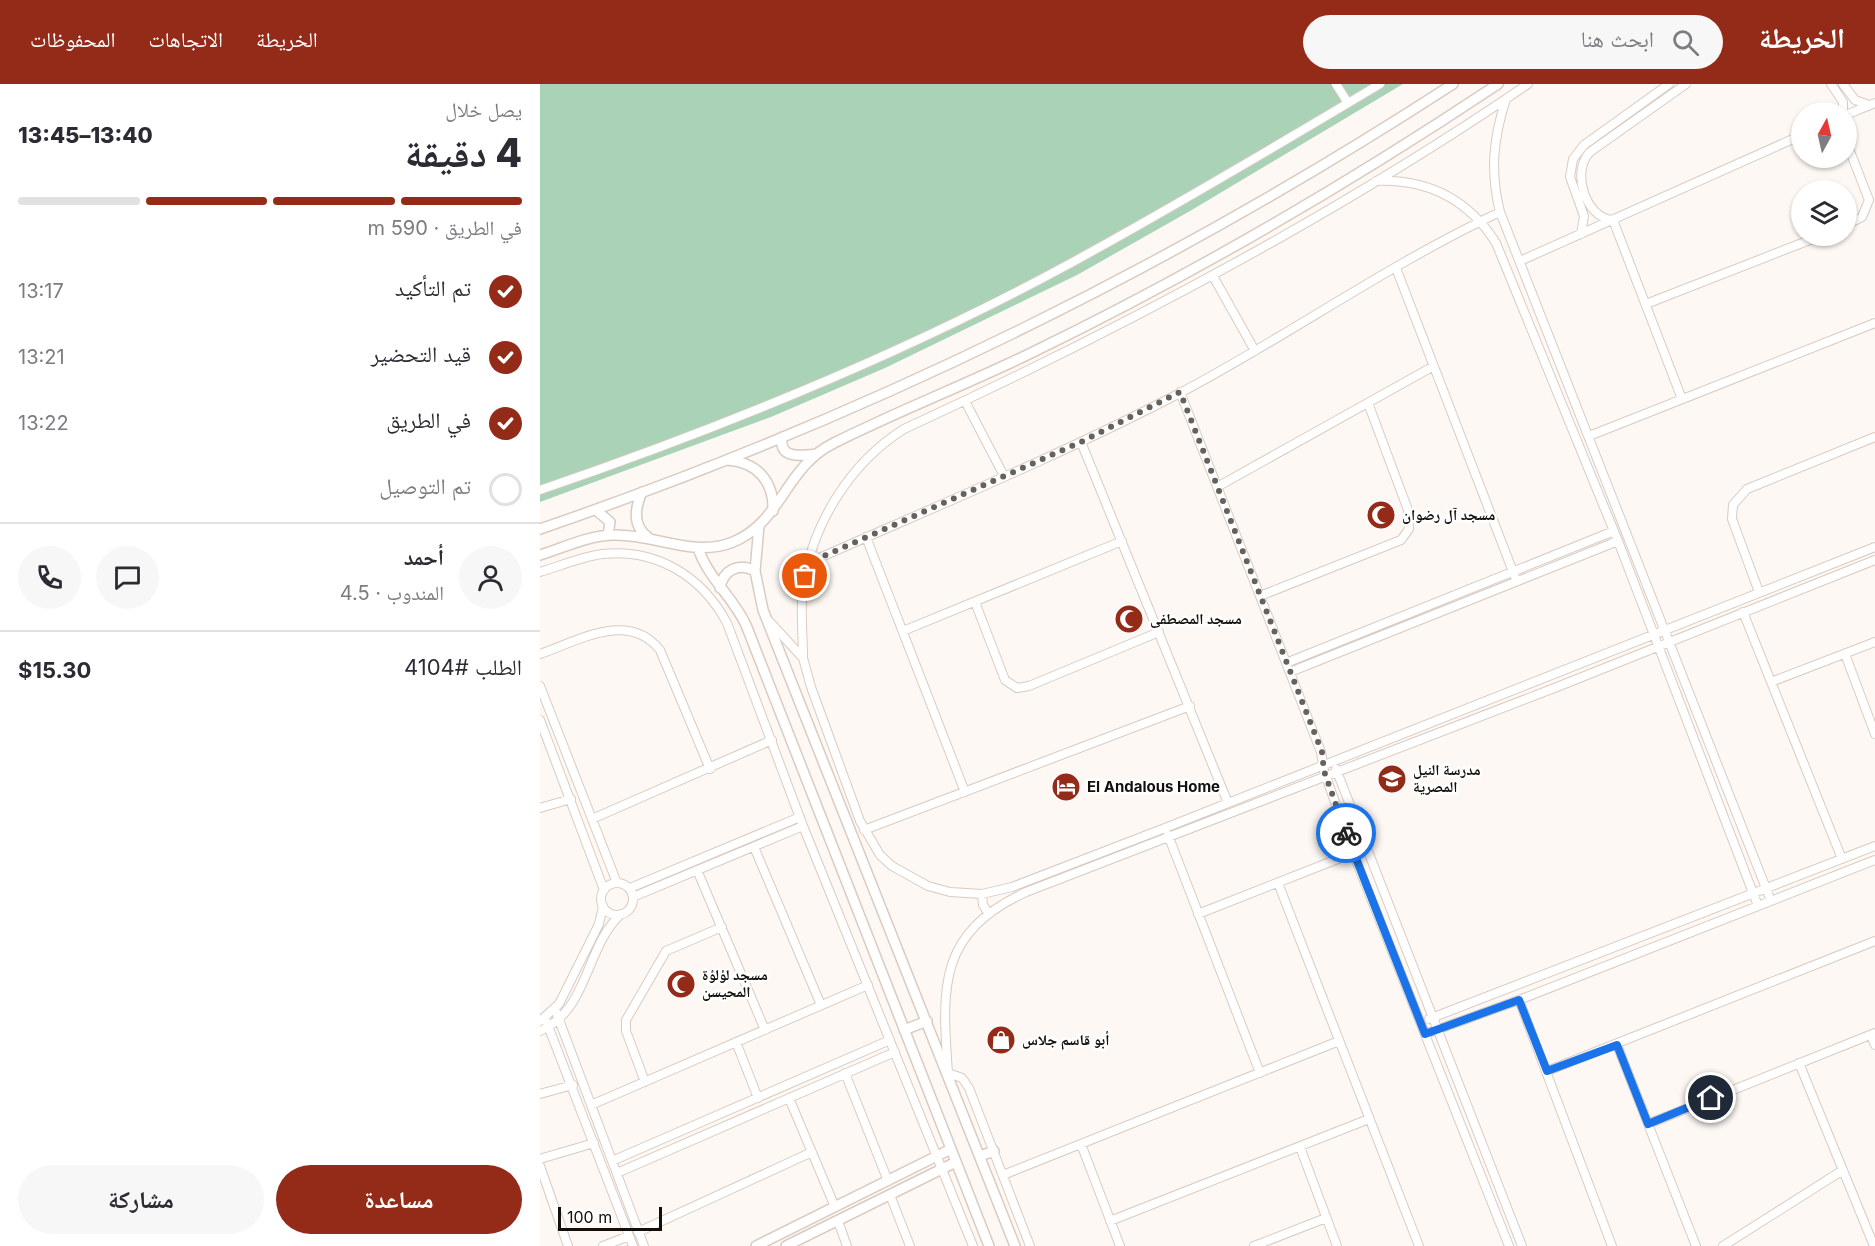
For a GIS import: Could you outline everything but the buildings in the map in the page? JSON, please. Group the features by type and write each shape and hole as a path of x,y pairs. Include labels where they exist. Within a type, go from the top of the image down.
{"street":[{"path":"1336,84 1348,103"},
{"path":"540,490 721,423 868,361 978,310 1070,263 1380,84"},
{"path":"540,529 726,460 927,374 1122,278 1353,147 1453,84"},
{"path":"540,555 608,535 648,537 698,548 726,544 759,526 772,511 793,477 816,454 833,443 1028,354 1179,277 1364,171 1498,84"},
{"path":"1528,84 1375,181 1214,276 965,401 904,429 883,442 865,459 832,506 808,563 802,603 803,658 811,687 864,830 880,855 912,879 950,892 982,894 1012,886 1166,828 1875,547"},
{"path":"1655,94 1656,84"},
{"path":"1581,234 1584,216 1570,177 1573,159 1584,145 1669,84"},
{"path":"1613,220 1599,217 1594,212 1580,176 1582,163 1590,152 1686,84"},
{"path":"1831,84 1843,102"},
{"path":"1843,84 1855,100 1872,104"},
{"path":"1506,99 1498,122 1492,156 1495,190 1500,212 1771,901"},
{"path":"1857,110 1872,104"},
{"path":"1520,261 1791,140"},
{"path":"1857,168 1869,200 1862,217 1857,220"},
{"path":"1375,181 1406,182 1436,189 1463,204 1480,221 1496,243 1618,541 1758,906"},
{"path":"808,563 1081,442 1180,392 1256,351 1396,268 1500,212"},
{"path":"1613,220 1682,399"},
{"path":"1646,304 1794,246"},
{"path":"1396,268 1432,367 1517,581"},
{"path":"1214,276 1256,351"},
{"path":"1589,436 1875,323"},
{"path":"1217,487 1432,367"},
{"path":"1180,392 1322,752 1322,766 1353,853 1509,1246"},
{"path":"965,401 1004,476"},
{"path":"1563,406 1575,401"},
{"path":"1260,596 1401,540 1409,529 1408,510 1368,403"},
{"path":"782,437 782,446 787,453 796,456 816,454"},
{"path":"1760,592 1732,519 1736,498 1747,489 1875,437"},
{"path":"1081,442 1228,803"},
{"path":"726,460 746,463 761,472 771,493 772,511"},
{"path":"642,492 636,520 639,528 648,537"},
{"path":"596,510 610,522 608,535"},
{"path":"759,526 755,571 760,600 1015,1246"},
{"path":"1286,663 1614,531"},
{"path":"866,537 965,792"},
{"path":"903,631 1122,541"},
{"path":"1290,672 1618,541"},
{"path":"698,548 709,573 735,605 746,626 989,1246"},
{"path":"540,572 589,557 624,554 659,561 690,578 707,593 727,623 803,826 973,1246"},
{"path":"948,1073 944,1004 946,981 962,943 989,914 1026,892 1326,777 1875,560"},
{"path":"720,588 724,577 733,569 744,567 755,571"},
{"path":"975,602 1005,680 1017,688 1029,686 1159,632"},
{"path":"1743,612 1842,860"},
{"path":"767,619 803,658"},
{"path":"540,654 616,629 633,631 648,638 660,650 710,769"},
{"path":"1771,682 1875,642"},
{"path":"1845,654 1875,734"},
{"path":"540,686 617,883 630,888 800,818"},
{"path":"864,830 1190,706"},
{"path":"540,720 604,890 601,898 603,906 599,924 555,1009 543,1019 550,1026 633,1246"},
{"path":"577,817 590,816 710,769 772,740"},
{"path":"1322,752 1338,772 1522,1246"},
{"path":"540,808 570,799"},
{"path":"633,897 803,826"},
{"path":"1166,828 1260,1073"},
{"path":"1421,1023 1875,846"},
{"path":"754,847 822,1005"},
{"path":"1198,914 1353,853"},
{"path":"1425,1034 1519,1000 1875,860"},
{"path":"697,870 765,1030"},
{"path":"604,890 617,883"},
{"path":"1278,883 1419,1246"},
{"path":"540,1031 559,1020 571,1005 608,933 621,914 632,907 633,897 630,888"},
{"path":"982,894 983,905 989,914"},
{"path":"603,906 609,913 621,914"},
{"path":"645,1082 626,1031 626,1020 666,951 722,927"},
{"path":"1547,1071 1875,941"},
{"path":"591,1105 868,985"},
{"path":"1519,1000 1612,1246"},
{"path":"555,1009 644,1246"},
{"path":"904,1030 927,1021"},
{"path":"1648,1124 1873,1034 1875,1045"},
{"path":"612,1161 890,1040"},
{"path":"1003,1175 1339,1041"},
{"path":"736,1042 758,1098"},
{"path":"1617,1045 1696,1246"},
{"path":"617,1173 895,1052"},
{"path":"1799,1063 1871,1245"},
{"path":"845,1073 888,1181"},
{"path":"948,1073 958,1076 968,1084 1030,1246"},
{"path":"540,1094 573,1085"},
{"path":"789,1098 835,1207"},
{"path":"1110,1221 1370,1119"},
{"path":"540,1159 594,1143"},
{"path":"1081,1144 1120,1246"},
{"path":"1300,1147 1337,1246"},
{"path":"756,1246 951,1149"},
{"path":"980,1156 994,1151"},
{"path":"639,1232 812,1152"},
{"path":"786,1246 956,1162"},
{"path":"540,1166 568,1246"},
{"path":"1723,1246 1843,1170"},
{"path":"890,1195 910,1246"},
{"path":"1254,1246 1326,1218"},
{"path":"838,1221 847,1246"},
{"path":"603,1246 629,1236"}],"green space":[{"path":"540,84 1403,84 1190,211 1077,275 885,368 771,417 540,502"}],"way so far":[{"path":"805,576 808,563 1081,442 1180,392 1322,752 1324,771 1346,833"}],"place":[{"name":"مسجد آل رضوان","path":"1381,515"},
{"name":"مسجد المصطفى","path":"1129,619"},
{"name":"مدرسة النيل المصرية","path":"1392,779"},
{"name":"El Andalous Home","path":"1066,787"},
{"name":"مسجد لؤلؤة المحيسن","path":"681,984"},
{"name":"أبو قاسم جلاس","path":"1001,1040"}],"route":[{"path":"1346,833 1425,1034 1519,1000 1547,1071 1617,1045 1648,1124 1711,1098"}]}
